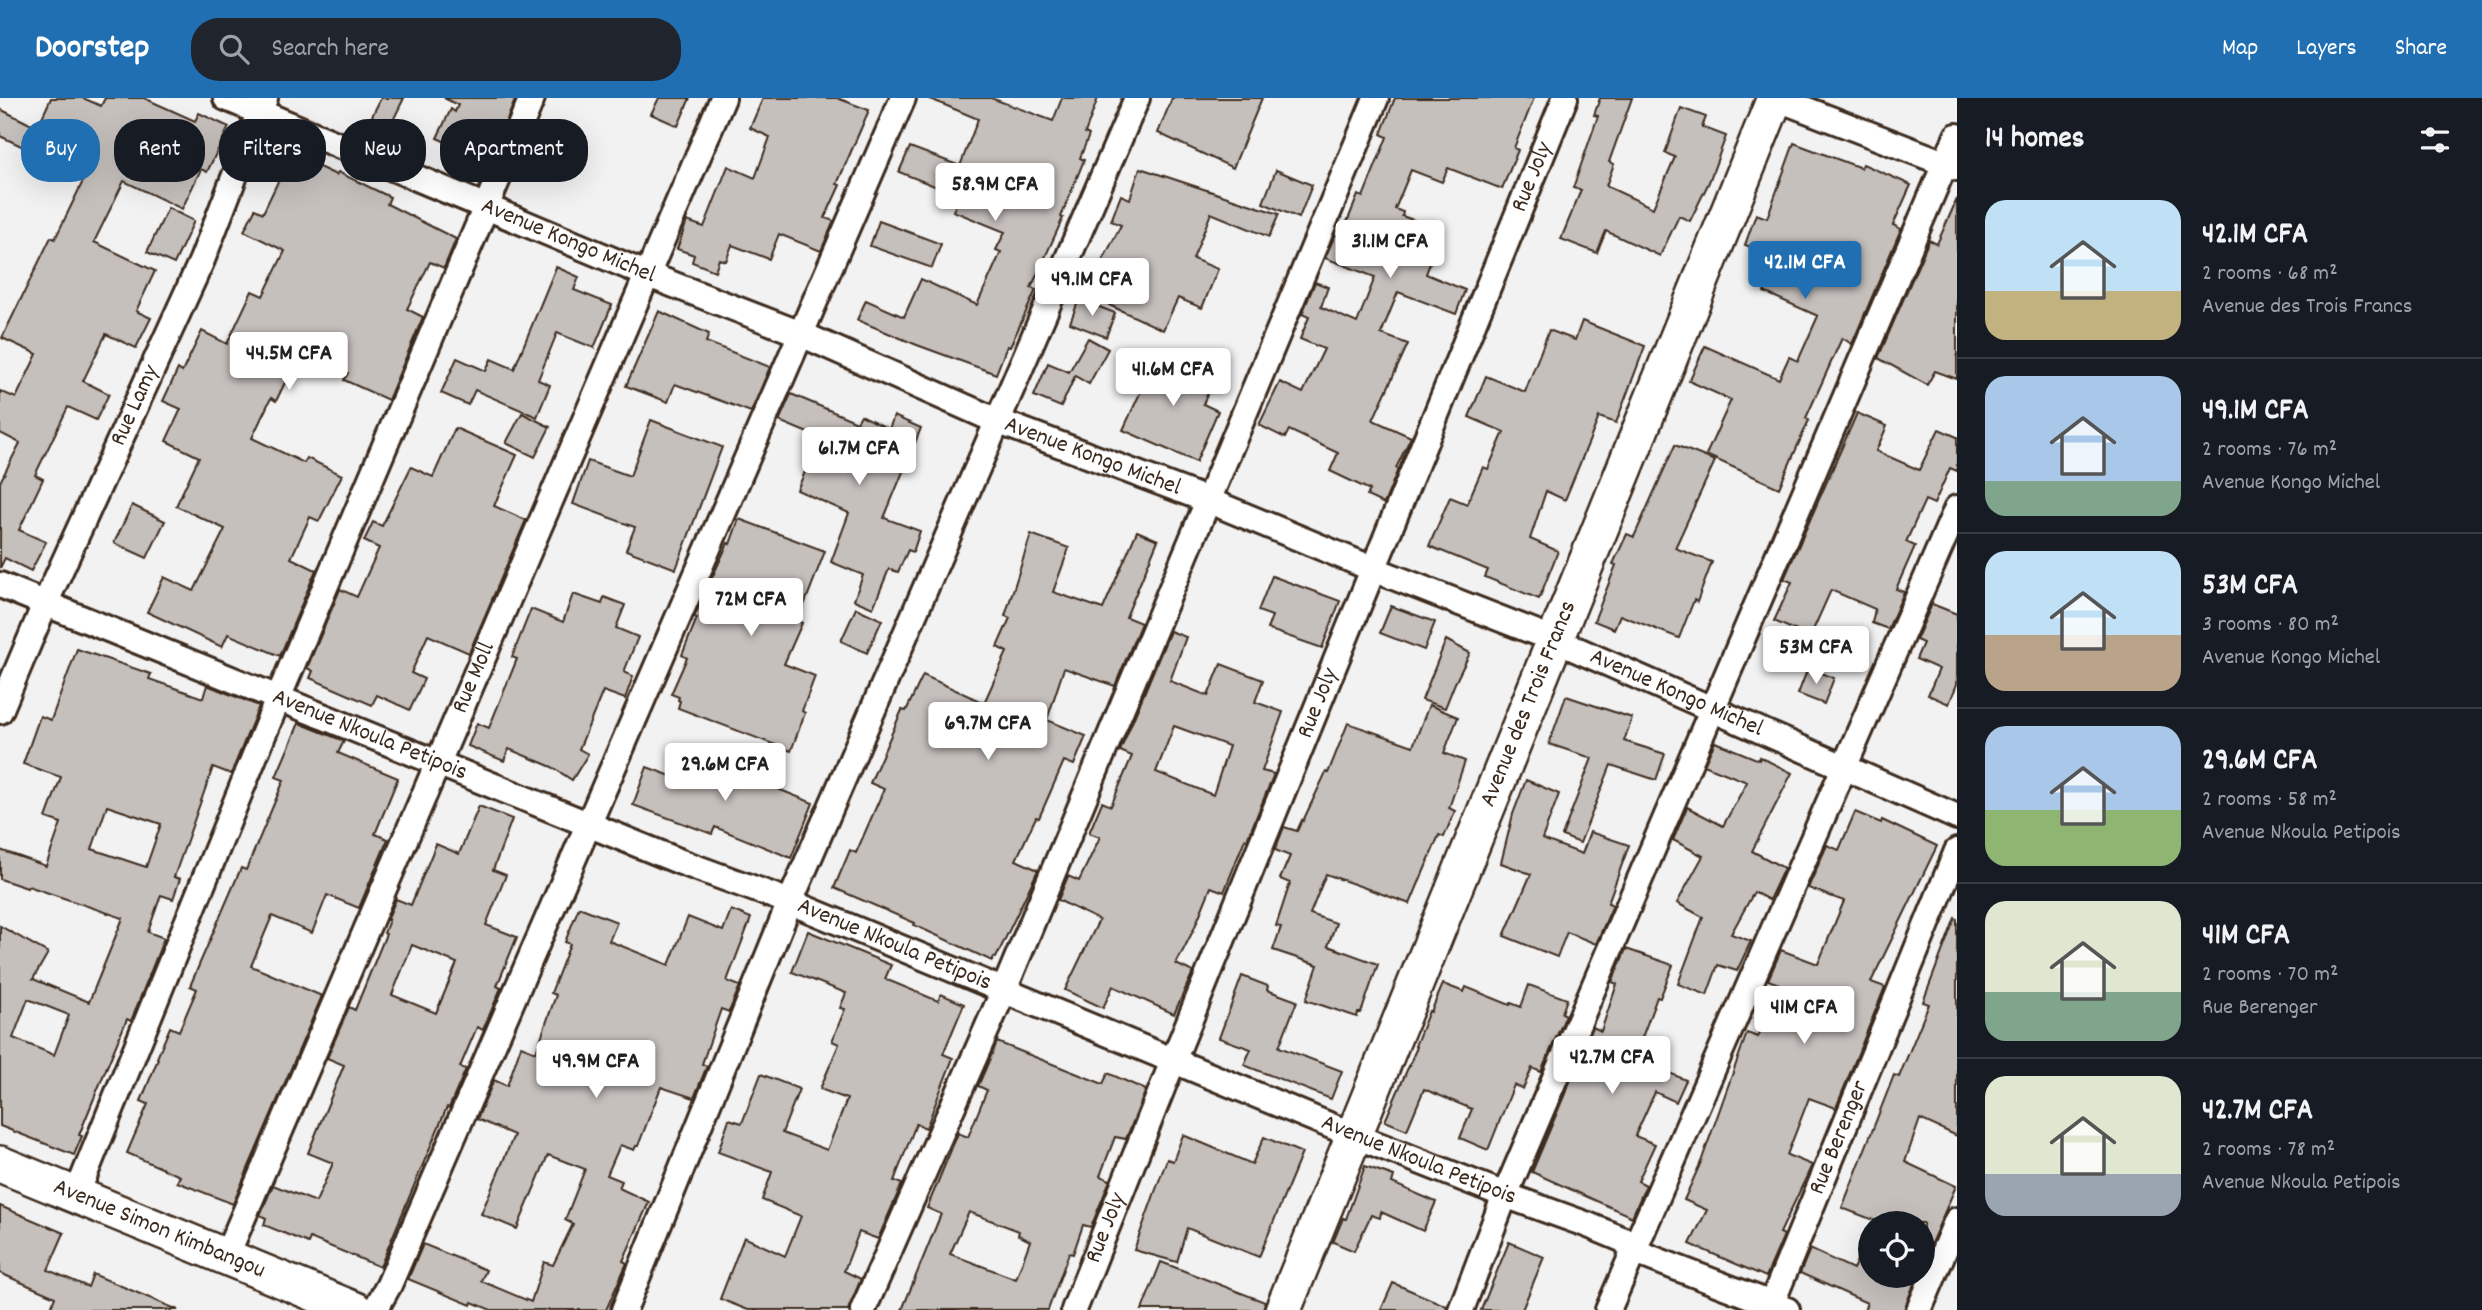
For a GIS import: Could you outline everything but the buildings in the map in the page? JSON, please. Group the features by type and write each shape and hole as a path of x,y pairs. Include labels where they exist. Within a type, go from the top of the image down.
{"street":[{"name":"Avenue Kongo Michel","path":"226,98 262,105 487,206 646,274 801,334 997,421 1207,500 1555,640 1957,817"},
{"path":"76,1196 279,696 532,98"},
{"name":"Rue Moll","path":"226,1257 723,98"},
{"path":"375,1310 389,1285 590,825 903,98"},
{"path":"624,1310 790,902 1137,98"},
{"path":"863,1310 1004,990 1376,98"},
{"name":"Rue Joly","path":"1074,1310 1564,98"},
{"path":"1776,98 1951,166"},
{"name":"Avenue des Trois Francs","path":"1283,1310 1776,98"},
{"name":"Rue Lamy","path":"0,711 45,604 201,260 262,105"},
{"path":"1461,1310 1504,1195 1713,708 1951,166 1957,136"},
{"path":"1608,1310 1957,508"},
{"name":"Avenue Nkoula Petipois","path":"0,585 279,696 681,862 790,902 1353,1135 1624,1240 1633,1251 1776,1308"},
{"name":"Rue Berenger","path":"1776,1308 1957,851"},
{"name":"Avenue Simon Kimbangou","path":"0,1164 355,1310"},
{"path":"1919,1310 1957,1220"}]}
